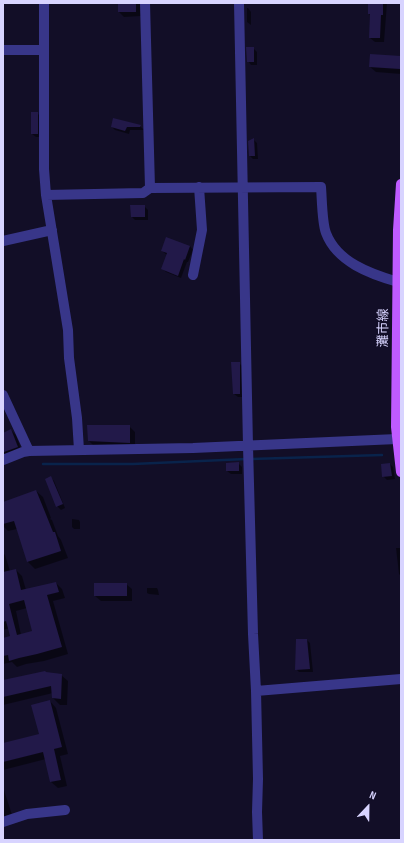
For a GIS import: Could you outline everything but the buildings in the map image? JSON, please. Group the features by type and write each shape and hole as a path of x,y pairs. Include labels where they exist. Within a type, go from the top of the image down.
{"main road":[{"name":"灘市線","path":"401,184 398,230 396,426 401,472"}],"street":[{"path":"44,3 44,169 46,195 68,330 69,358 77,418 79,450"},
{"path":"145,3 150,188"},
{"path":"239,3 248,446 258,778 258,840"},
{"path":"3,50 44,50"},
{"path":"193,275 202,230 199,187"},
{"path":"46,195 143,192 150,188 321,187 326,233 337,252 359,268 398,282"},
{"path":"3,241 52,230"},
{"path":"3,395 29,451"},
{"path":"3,460 29,451 193,448 397,439"},
{"path":"256,691 401,679"},
{"path":"3,822 27,814 65,810"}],"waterway":[{"path":"251,459 382,455"},
{"path":"43,464 133,464 246,459"}]}
